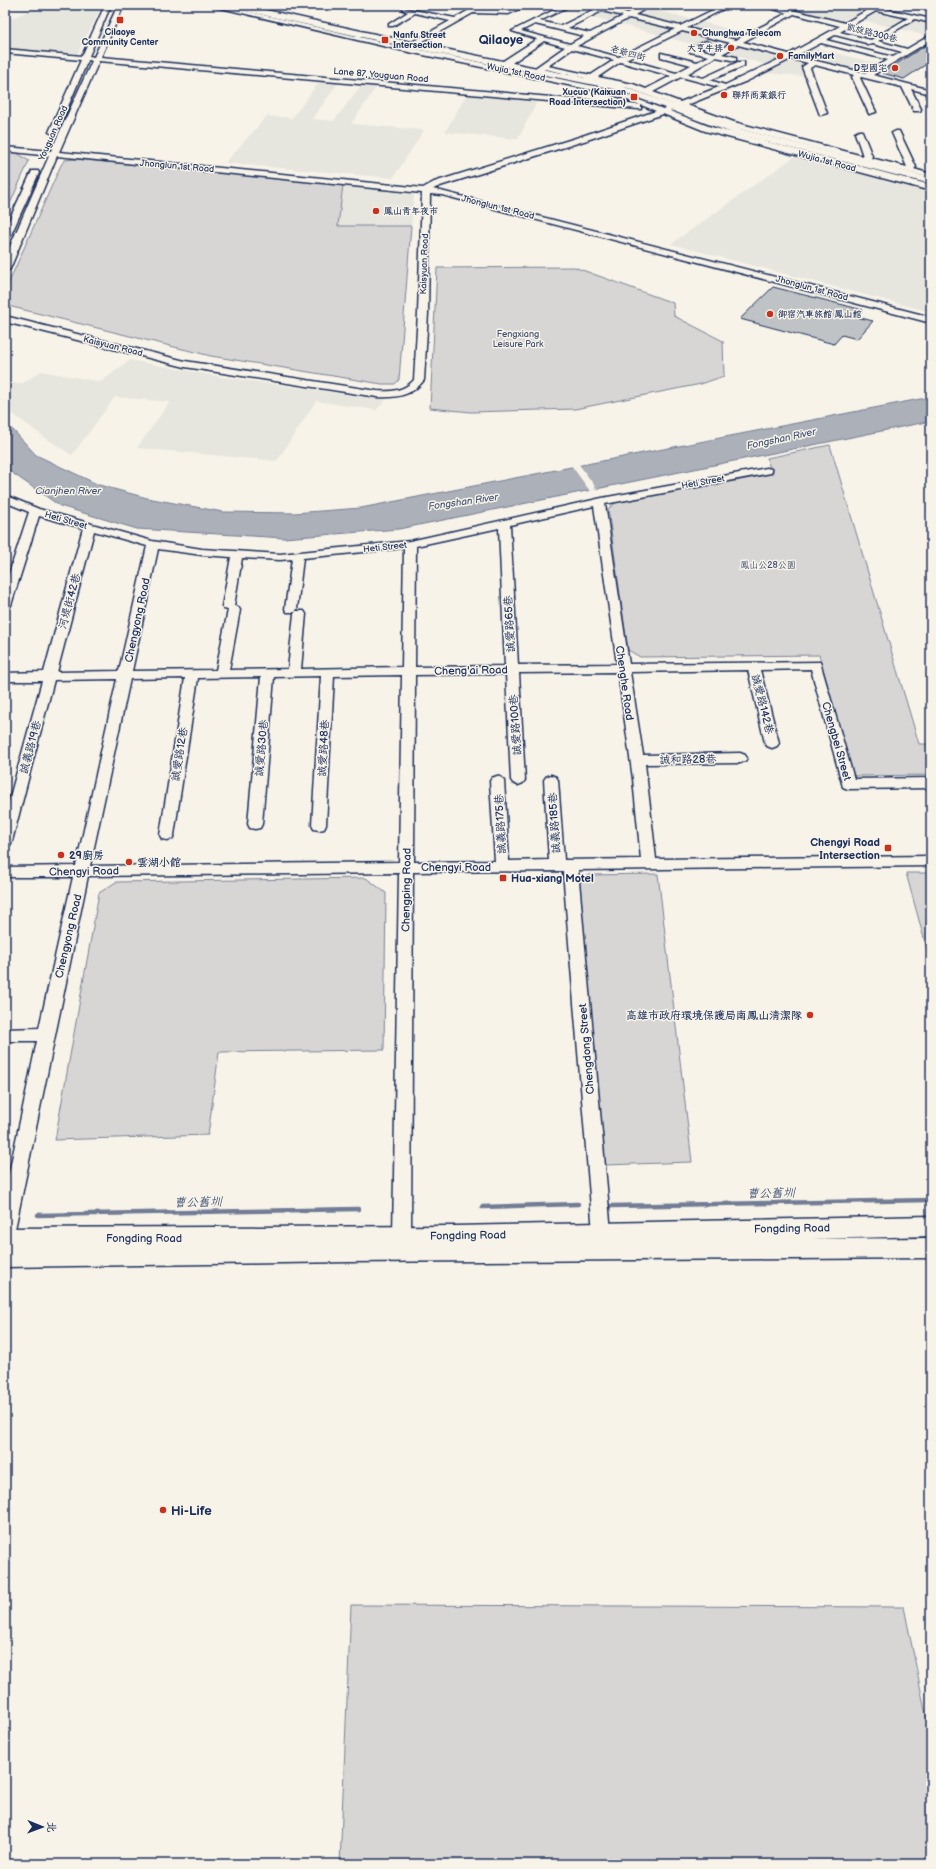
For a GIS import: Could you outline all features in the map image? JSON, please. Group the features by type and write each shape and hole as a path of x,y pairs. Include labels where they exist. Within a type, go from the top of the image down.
{"main road":[{"name":"Wujia 1st Road","path":"232,5 410,45 508,62 537,71 616,87 676,107 716,125 931,181"},
{"name":"Fongding Road","path":"5,1238 402,1236 931,1226"},
{"name":"Fongding Road","path":"5,1257 350,1252 931,1248"}],"street":[{"name":"Youguan Road","path":"5,239 108,5"},
{"name":"Youguan Road","path":"5,269 54,154 121,5"},
{"name":"Wujia 1st Road","path":"211,5 537,71"},
{"name":"Wujia 1st Road","path":"250,5 410,45"},
{"path":"410,45 483,5"},
{"path":"470,11 509,12 525,5"},
{"path":"534,22 569,5"},
{"path":"588,5 931,92"},
{"path":"561,29 609,5"},
{"path":"537,71 579,40 648,5"},
{"path":"587,81 619,60 728,5"},
{"path":"764,5 846,25"},
{"path":"859,5 879,7 931,21"},
{"path":"426,190 437,184 663,112 726,87 791,57 832,32 879,7"},
{"path":"405,9 455,20"},
{"path":"392,25 414,11"},
{"path":"479,19 489,12"},
{"path":"647,92 794,12"},
{"path":"859,50 914,17"},
{"path":"534,22 588,35"},
{"name":"老爺四街","path":"534,22 515,31 619,60 726,87"},
{"name":"凱旋路300巷","path":"832,32 908,51"},
{"path":"872,112 856,78 894,59 931,37"},
{"path":"508,62 542,39"},
{"path":"579,40 595,44"},
{"path":"820,40 894,59"},
{"path":"706,43 693,50 733,60"},
{"path":"617,50 632,54"},
{"name":"Lane 87, Youguan Road","path":"5,51 637,107 663,112"},
{"path":"664,55 698,64"},
{"path":"813,63 806,67 823,114"},
{"path":"703,81 741,64"},
{"name":"Wujia 1st Road","path":"587,81 708,129 774,141"},
{"name":"Wujia 1st Road","path":"587,81 618,82 647,92 676,107"},
{"path":"908,86 906,87 917,109"},
{"path":"859,133 868,156 860,163"},
{"path":"896,133 912,166 909,170"},
{"path":"5,149 44,153"},
{"name":"Jhonglun 1st Road","path":"44,153 426,190 596,232 931,320"},
{"name":"Wujia 1st Road","path":"860,163 909,170 931,176"},
{"name":"Wujia 1st Road","path":"860,163 931,188"},
{"name":"Kaisyuan Road","path":"5,319 185,364 377,394 393,395 404,393 414,387 419,380 423,312 426,190"},
{"name":"Heti Street","path":"5,498 35,511 153,545 202,552 280,557 410,544 599,502 767,471"},
{"name":"Chenghe Road","path":"599,502 636,760 649,865"},
{"path":"5,604 35,511"},
{"name":"誠愛路65巷","path":"504,523 511,669"},
{"name":"河堤街42巷","path":"49,676 89,527"},
{"name":"Chengping Road","path":"402,1236 410,544"},
{"name":"Chengyong Road","path":"5,1234 46,1034 83,871 153,545"},
{"path":"222,673 238,554"},
{"path":"294,672 298,555"},
{"name":"Cheng'ai Road","path":"5,677 192,673 816,665"},
{"name":"Chengbei Street","path":"816,665 848,784 931,783"},
{"name":"誠愛路142巷","path":"753,666 772,743"},
{"name":"誠愛路100巷","path":"511,669 518,780"},
{"name":"誠愛路30巷","path":"255,824 268,672"},
{"name":"誠愛路48巷","path":"319,825 328,672"},
{"name":"誠愛路12巷","path":"167,835 192,673"},
{"name":"誠義路19巷","path":"5,841 49,676"},
{"name":"誠和路28巷","path":"636,760 740,758"},
{"name":"誠義路185巷","path":"551,780 564,866"},
{"name":"誠義路175巷","path":"498,781 502,866"},
{"name":"Chengyi Road","path":"5,872 931,861"},
{"name":"Chengdong Street","path":"564,866 602,1232"},
{"path":"5,1035 46,1034"}],"shaded area":[{"path":"24,5 94,5 102,7 77,54 5,48 5,21 35,8"},
{"path":"550,5 637,5 748,34 731,43 809,64 801,67 804,76 749,72 764,64"},
{"path":"772,5 849,5 931,24 931,34 928,36 862,20 853,25"},
{"path":"816,48 879,64 869,71 863,71 803,54"},
{"path":"320,81 338,83 312,119 334,121 362,84 377,86 351,124 424,130 393,178 225,163 267,116 292,118"},
{"path":"467,94 538,100 518,139 445,132"},
{"path":"797,155 931,190 931,312 671,244"},
{"name":"鳳山青年夜市","path":"344,185 408,191 413,193 411,226 338,226"},
{"path":"130,360 215,376 386,400 376,410 316,401 277,461 137,448 170,402 115,397 72,455 44,437 5,408 5,384 23,383 41,371 101,382"}],"green space":[{"path":"5,152 17,153 29,161 5,215"},
{"path":"75,159 343,185 338,226 411,226 399,380 395,384 382,384 211,356 8,306 5,303 5,291 61,165 65,160"},
{"name":"Fengxiang Leisure Park","path":"574,267 673,303 674,316 723,341 724,376 701,384 575,409 471,412 430,408 437,268"},
{"name":"鳳山公28公園","path":"830,445 919,744 931,744 931,775 853,776 819,655 640,657 628,650 608,509 619,500 771,472 767,458"},
{"path":"906,873 931,873 931,964"},
{"path":"658,874 692,1162 605,1165 578,881 588,875"},
{"path":"366,878 386,893 384,1050 219,1052 208,1135 55,1140 99,893 116,882"},
{"path":"351,1605 904,1607 931,1740 931,1864 340,1864"}],"water":[{"name":"Cianjhen River","path":"931,398 931,421 399,529 284,538 137,529 60,506 5,468 5,427 13,430 36,455 99,485 147,498 223,512 294,513 361,508"}],"pier":[{"path":"578,463 597,489 590,491 571,465"}],"building":[{"path":"931,42 931,61 904,79 882,73"},
{"name":"御宿汽車旅館 鳳山館","path":"773,287 863,310 857,317 873,321 857,339 842,335 834,344 740,319"}],"waterway":[{"name":"曹公舊圳","path":"611,1206 931,1200"},
{"name":"曹公舊圳","path":"482,1207 578,1204"},
{"name":"曹公舊圳","path":"38,1215 358,1209"}],"place":[{"name":"Cilaoye Community Center","path":"120,20"},
{"name":"Chunghwa Telecom","path":"694,33"},
{"name":"Nanfu Street Intersection","path":"385,40"},
{"name":"大亨牛排","path":"731,48"},
{"name":"FamilyMart","path":"780,56"},
{"name":"D型國宅","path":"895,68"},
{"name":"聯邦商業銀行","path":"724,95"},
{"name":"Xucuo (Kaixuan Road Intersection)","path":"634,97"},
{"name":"鳳山青年夜市","path":"376,211"},
{"name":"御宿汽車旅館 鳳山館","path":"770,314"},
{"name":"Chengyi Road Intersection","path":"888,848"},
{"name":"29廚房","path":"61,855"},
{"name":"雲湖小館","path":"129,862"},
{"name":"Hua-xiang Motel","path":"503,878"},
{"name":"高雄市政府環境保護局南鳳山清潔隊","path":"810,1015"},
{"name":"Hi-Life","path":"163,1510"}],"district":[{"name":"Qilaoye","path":"501,39"}],"water label":[{"name":"Fongshan River","path":"781,438"},
{"name":"Fongshan River","path":"463,501"}]}
